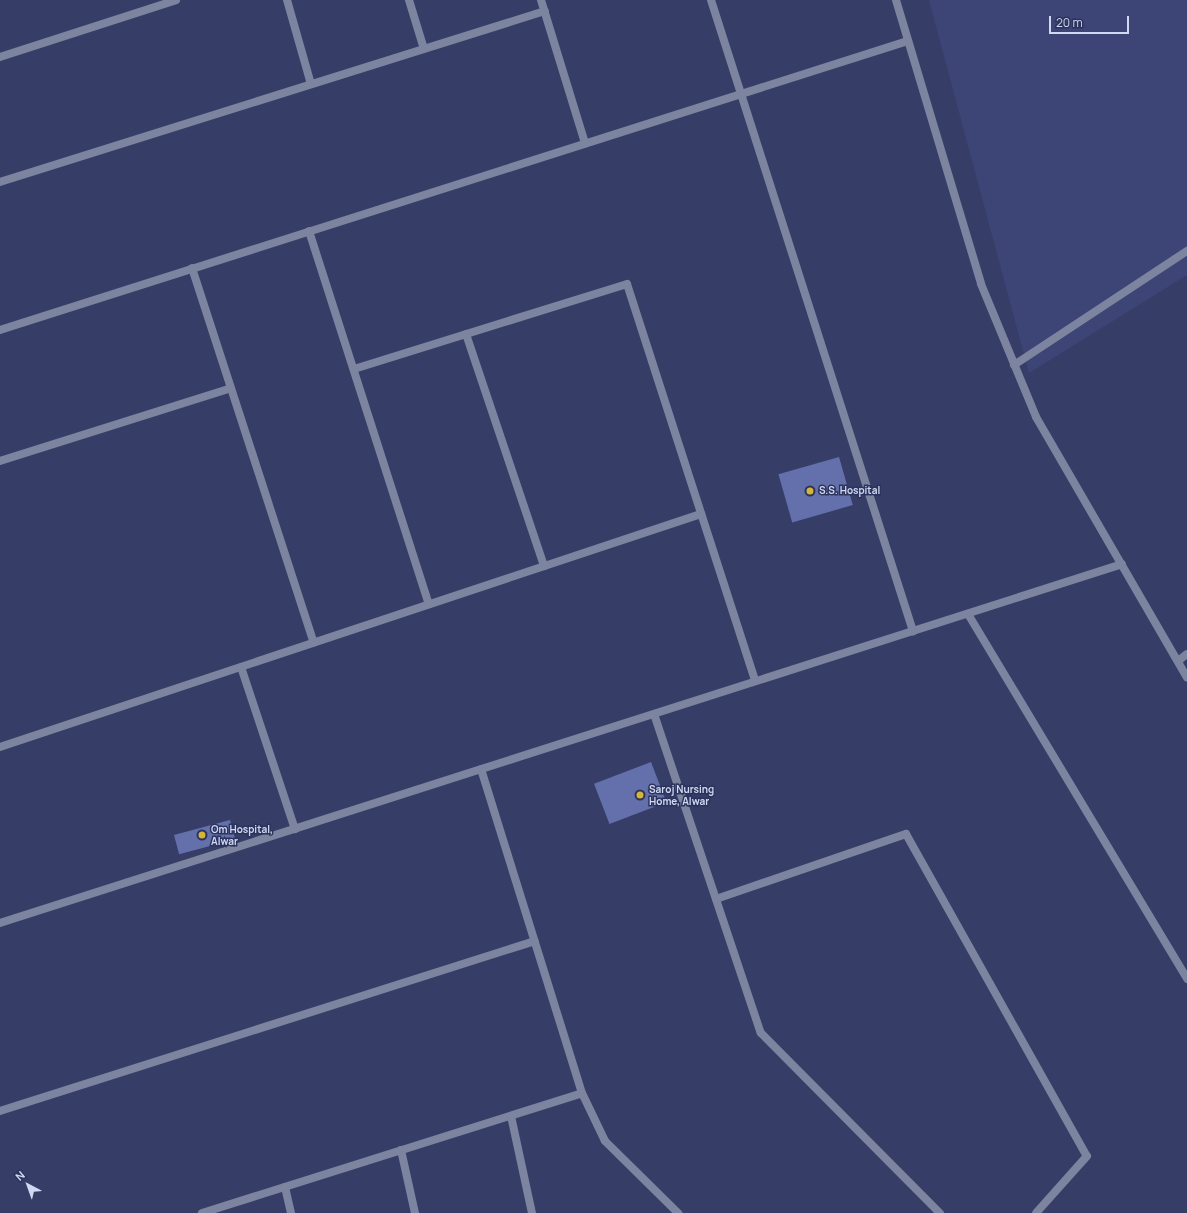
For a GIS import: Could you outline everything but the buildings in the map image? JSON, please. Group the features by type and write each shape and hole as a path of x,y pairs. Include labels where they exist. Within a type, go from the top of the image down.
{"street":[{"path":"0,57 176,0"},
{"path":"287,0 311,84"},
{"path":"409,0 424,48"},
{"path":"542,0 585,143"},
{"path":"711,0 913,631"},
{"path":"896,0 981,284 1036,417 1187,677"},
{"path":"0,182 545,11"},
{"path":"0,330 908,40"},
{"path":"309,231 430,604"},
{"path":"1014,365 1187,251"},
{"path":"192,268 314,643"},
{"path":"354,369 627,284 755,682"},
{"path":"466,334 544,566"},
{"path":"0,461 231,388"},
{"path":"0,748 701,514"},
{"path":"0,923 1122,564"},
{"path":"968,614 1187,979"},
{"path":"1178,661 1187,654"},
{"path":"241,667 295,828"},
{"path":"654,714 761,1033 940,1213"},
{"path":"481,769 582,1093 605,1141 678,1213"},
{"path":"716,899 906,834 1087,1156 1036,1213"},
{"path":"0,1111 535,941"},
{"path":"202,1213 582,1093"},
{"path":"511,1116 532,1213"},
{"path":"401,1150 415,1213"},
{"path":"285,1187 291,1213"}],"shaded area":[{"path":"929,0 1187,0 1187,275 1029,373"}],"place":[{"name":"S.S. Hospital","path":"810,491"},
{"name":"Saroj Nursing Home, Alwar","path":"640,795"},
{"name":"Om Hospital, Alwar","path":"202,835"}]}
